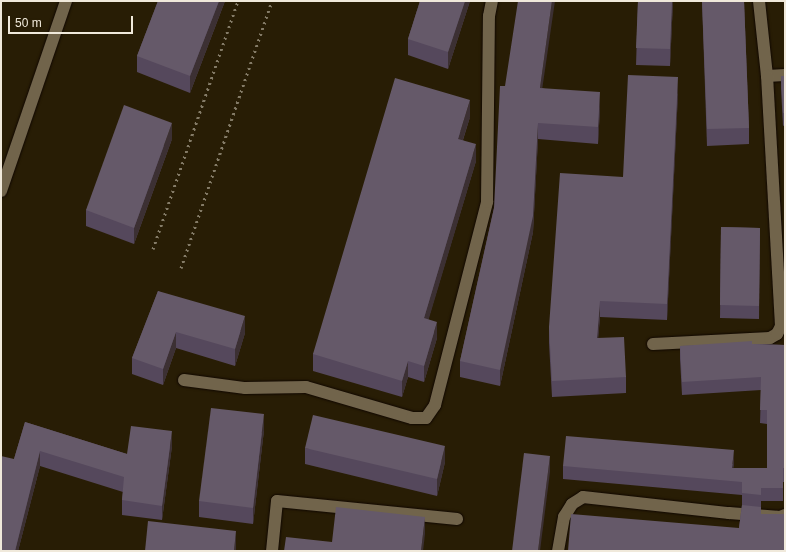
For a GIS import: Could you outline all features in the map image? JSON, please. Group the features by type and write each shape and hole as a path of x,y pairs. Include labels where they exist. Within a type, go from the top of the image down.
{"street":[{"path":"1,191 66,1"},
{"path":"184,380 245,388 306,387 412,418 426,418 435,405 487,202 489,16 492,1"},
{"path":"653,344 770,338 777,334 781,326 767,76 759,1"},
{"path":"767,76 785,74"},
{"path":"558,551 564,517 572,504 583,497 737,514 780,517 785,515"},
{"path":"272,551 277,501 457,519"}],"building":[{"path":"158,1 219,1 190,76 137,56"},
{"path":"420,1 465,1 448,52 408,39"},
{"path":"518,1 552,1 540,88 600,92 598,127 538,123 533,216 500,370 460,361 494,208 500,86 505,86"},
{"path":"638,1 672,1 670,49 636,48"},
{"path":"702,1 744,1 749,128 707,129"},
{"path":"628,75 678,77 667,304 600,301 597,338 624,337 626,377 552,381 549,327 560,173 623,177"},
{"path":"781,76 785,76 785,113 783,113"},
{"path":"395,78 470,100 458,139 476,144 424,318 437,322 424,366 408,361 402,381 313,354"},
{"path":"124,105 172,123 134,228 86,210"},
{"path":"721,227 760,228 759,306 720,305"},
{"path":"158,291 245,316 235,349 176,332 163,369 132,358"},
{"path":"752,341 752,344 785,345 785,468 783,468 783,488 761,488 761,495 742,493 742,482 563,466 566,436 734,450 732,468 767,468 767,410 760,410 761,377 682,382 680,346"},
{"path":"211,408 264,414 253,508 199,501"},
{"path":"313,415 445,446 437,479 305,448"},
{"path":"25,422 127,454 131,426 172,431 162,506 122,500 124,477 40,451 15,551 1,551 1,456 14,459"},
{"path":"524,453 550,456 538,551 512,551"},
{"path":"742,505 761,507 761,514 785,514 785,551 568,551 571,514 739,528"},
{"path":"336,507 425,517 421,551 284,551 286,537 332,542"},
{"path":"148,521 236,531 234,551 145,551"}],"railway":[{"path":"153,249 238,1"},
{"path":"181,268 272,1"}]}
